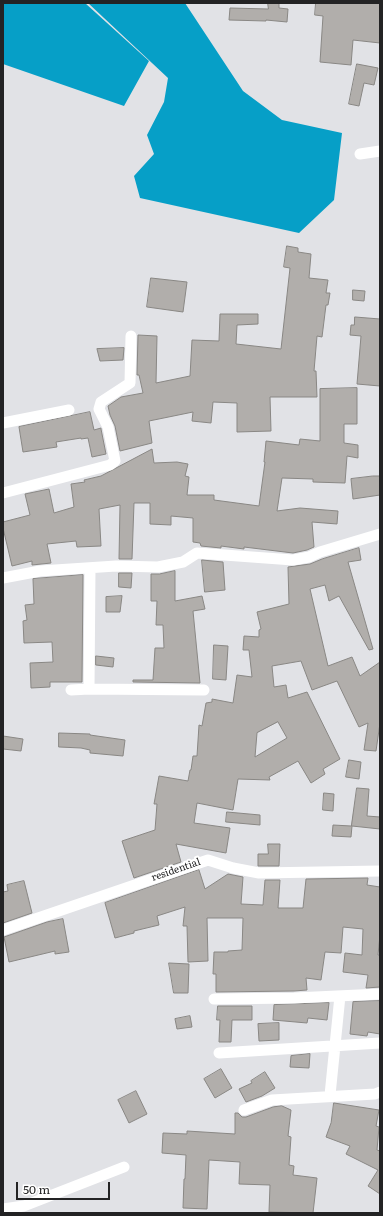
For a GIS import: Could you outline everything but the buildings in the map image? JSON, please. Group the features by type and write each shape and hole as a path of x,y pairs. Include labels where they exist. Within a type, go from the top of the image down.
{"street":[{"path":"360,154 380,150"},
{"path":"3,493 110,465 116,461 108,427 99,409 101,402 130,383 131,336"},
{"path":"3,423 69,410"},
{"path":"3,578 40,572 116,566 158,567 183,562 197,554 293,560 309,557 320,552 380,534"},
{"path":"89,689 90,569"},
{"path":"71,690 204,690"},
{"name":"residential","path":"3,930 208,860 233,868 259,873 380,870"},
{"path":"214,999 380,994"},
{"path":"330,1096 340,996"},
{"path":"219,1053 380,1044"},
{"path":"244,1110 272,1100 378,1093"},
{"path":"3,1209 24,1206 124,1167"}],"water":[{"path":"3,3 85,3 149,61 124,106 3,64"},
{"path":"88,3 185,3 243,91 282,120 342,133 334,200 299,233 140,198 134,176 154,154 147,135 164,102 168,78"}]}
